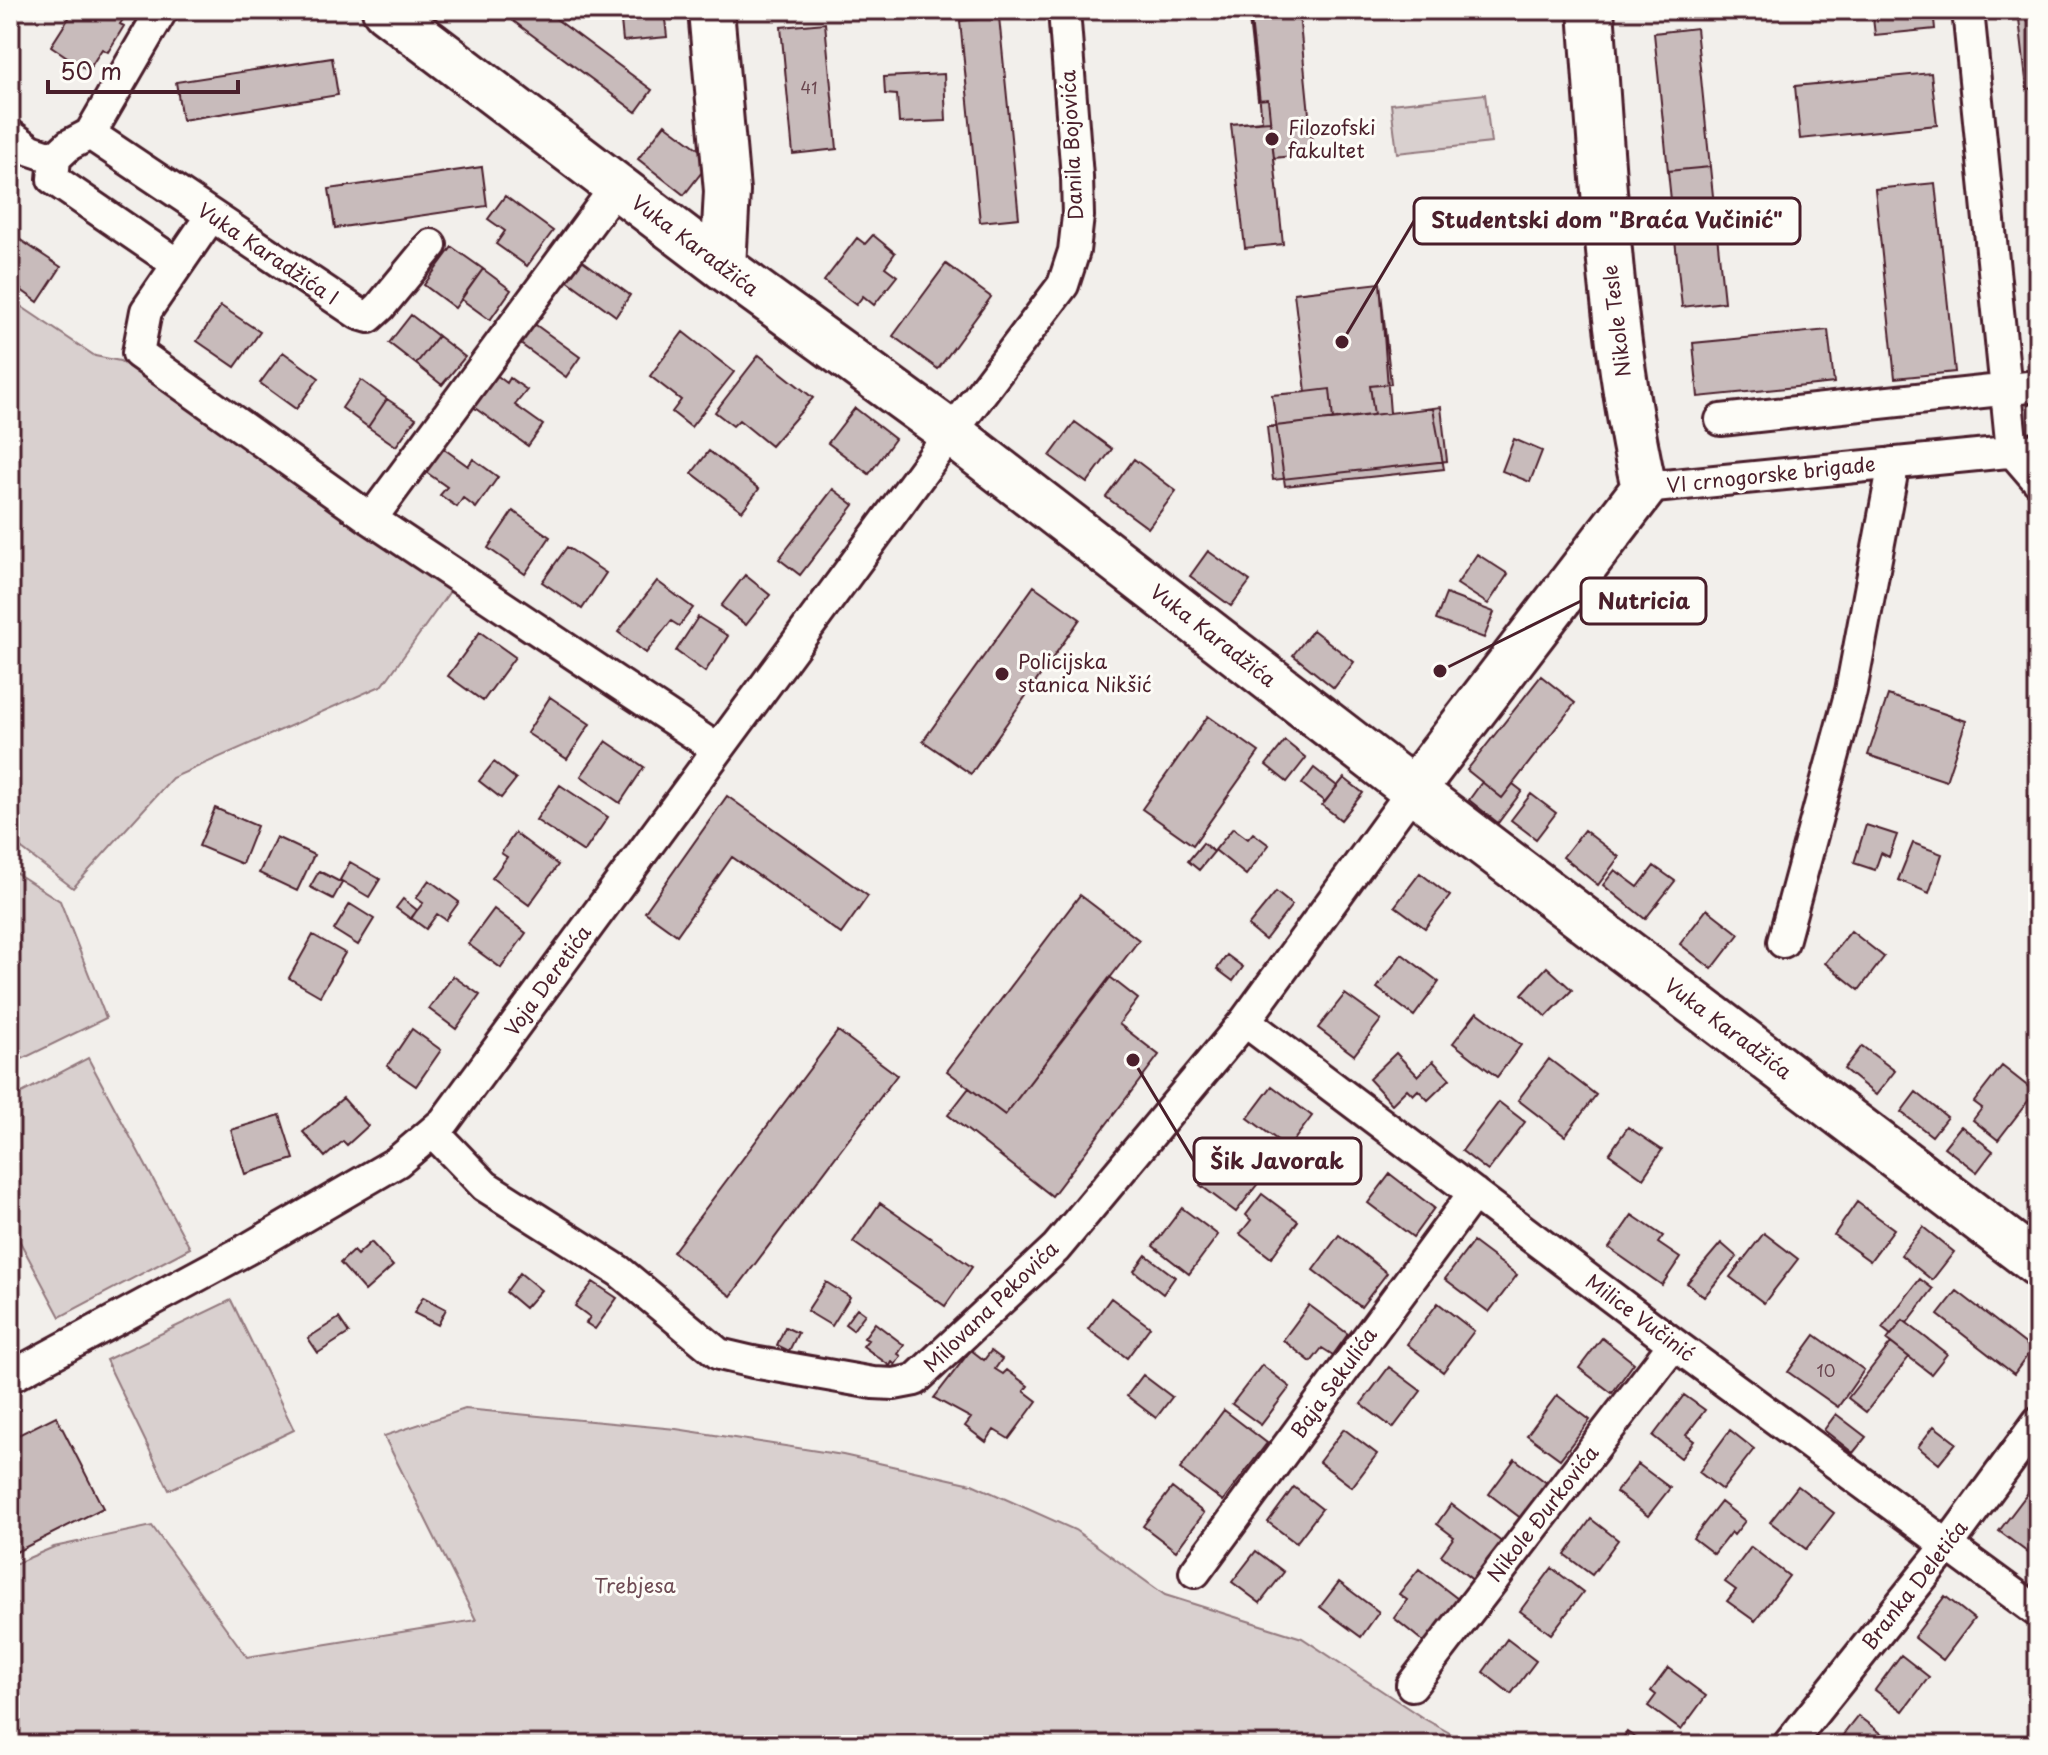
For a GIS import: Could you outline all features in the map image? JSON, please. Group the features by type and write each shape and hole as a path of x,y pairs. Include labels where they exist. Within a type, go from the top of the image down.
{"street":[{"path":"162,10 90,134 69,145 55,158 53,179 177,264"},
{"name":"Vuka Karadžića","path":"385,10 723,267 951,433 1413,790 2038,1264"},
{"path":"711,10 727,191 723,267"},
{"name":"Danila Bojovića","path":"951,433 1063,285 1074,251 1078,216 1077,177 1064,10"},
{"name":"Nikole Tesle","path":"1591,10 1612,294 1631,431 1644,488"},
{"path":"1968,10 2006,390 2038,481"},
{"name":"Vuka Karadžića I","path":"90,134 359,314 369,317 380,307 431,245"},
{"path":"10,135 31,150 55,158"},
{"path":"371,519 616,187"},
{"path":"211,216 146,311 138,353 371,519 717,749"},
{"path":"1721,420 2038,386"},
{"name":"Voja Deretića","path":"10,1377 264,1239 397,1162 444,1122 951,433"},
{"name":"VI crnogorske brigade","path":"1413,790 1644,488 2025,450"},
{"path":"1783,942 1851,691 1892,463"},
{"name":"Milovana Pekovića","path":"433,1132 485,1186 619,1271 719,1354 873,1383 894,1384 915,1380 1056,1248 1245,1021 1413,790"},
{"name":"Milice Vučinić","path":"1245,1021 1674,1344 2038,1612"},
{"name":"Baja Sekulića","path":"1195,1572 1474,1193"},
{"name":"Nikole Đurkovića","path":"1412,1685 1674,1344"},
{"name":"Branka Deletića","path":"1788,1745 1948,1545 2038,1422"}],"green space":[{"path":"1485,94 1491,143 1397,153 1391,104"},
{"path":"10,299 95,356 120,361 453,587 383,685 172,778 73,888 10,840"},
{"path":"10,869 60,901 106,1018 10,1065"},
{"path":"88,1058 190,1248 60,1317 10,1223 10,1099"},
{"path":"231,1300 294,1430 169,1490 106,1360"},
{"name":"Trebjesa","path":"465,1409 676,1429 843,1455 972,1484 1075,1530 1165,1595 1302,1638 1423,1718 1471,1745 10,1745 10,1566 54,1547 152,1526 247,1657 476,1620 384,1436"}],"building":[{"path":"74,10 129,10 120,24 124,26 108,52 102,49 88,71 51,46"},
{"path":"507,10 544,10 652,90 636,112 504,14"},
{"path":"620,10 664,10 667,37 623,41"},
{"path":"959,10 998,10 999,17 960,21"},
{"path":"1248,10 1340,10 1299,14 1313,154 1274,158 1268,99 1258,100"},
{"name":"Filozofski fakultet","path":"1250,10 1340,10 1299,14 1313,154 1274,158 1283,244 1245,248 1231,124 1262,121"},
{"path":"1872,10 1933,10 1935,29 1875,35"},
{"path":"2018,10 2038,10 2038,88 2027,89"},
{"path":"999,17 1019,218 980,222 960,21"},
{"path":"825,23 837,149 793,154 781,27"},
{"path":"1696,28 1710,167 1668,171 1654,33"},
{"path":"332,58 338,95 182,120 176,82"},
{"path":"1931,73 1937,125 1800,139 1795,86"},
{"path":"944,74 946,121 899,123 897,95 885,94 884,77"},
{"path":"1270,121 1283,244 1245,248 1231,124"},
{"path":"665,124 712,159 684,195 638,159"},
{"path":"482,167 487,206 335,228 329,189"},
{"path":"1710,167 1724,302 1682,307 1668,171"},
{"path":"1935,183 1955,372 1895,378 1875,189"},
{"path":"505,196 553,231 527,266 496,244 505,231 488,219"},
{"path":"10,233 61,267 38,302 10,282"},
{"path":"873,235 895,253 885,267 897,276 874,305 863,296 856,305 824,281 857,238 865,244"},
{"path":"452,247 483,269 455,308 424,285"},
{"path":"579,258 630,295 616,316 564,278"},
{"path":"946,264 991,297 938,369 893,336"},
{"path":"483,269 511,290 490,320 461,299"},
{"path":"1380,283 1391,384 1370,386 1374,415 1333,420 1330,389 1306,392 1294,293"},
{"path":"1380,283 1390,413 1433,408 1444,469 1285,486 1272,395 1306,392 1294,293"},
{"path":"221,306 260,332 235,367 197,341"},
{"path":"411,315 438,336 416,364 389,343"},
{"path":"529,320 580,357 566,377 515,340"},
{"path":"1828,330 1834,383 1698,397 1693,343"},
{"path":"683,332 734,372 691,427 672,412 681,400 650,376"},
{"path":"438,336 465,357 442,385 416,364"},
{"path":"283,352 319,378 296,409 260,383"},
{"path":"759,355 813,398 771,446 739,420 733,426 715,412"},
{"path":"495,374 507,383 510,378 527,390 515,405 543,425 528,446 472,406"},
{"path":"361,380 387,399 368,427 342,408"},
{"path":"387,399 416,418 396,446 368,427"},
{"path":"1441,407 1447,461 1273,480 1267,427"},
{"path":"855,408 895,439 869,474 828,443"},
{"path":"1075,422 1112,449 1087,483 1050,456"},
{"path":"1514,439 1542,451 1530,482 1502,471"},
{"path":"440,446 468,466 473,459 498,477 476,508 463,498 457,507 440,495 447,487 423,470"},
{"path":"709,451 759,489 742,511 692,473"},
{"path":"1134,459 1176,491 1148,528 1106,497"},
{"path":"833,489 854,505 800,575 779,559"},
{"path":"513,511 550,537 525,574 488,548"},
{"path":"567,547 606,573 582,609 542,582"},
{"path":"1208,551 1250,581 1231,606 1190,576"},
{"path":"1477,554 1508,574 1488,604 1457,584"},
{"path":"745,575 770,595 746,625 721,606"},
{"path":"657,581 693,608 679,626 671,621 646,653 618,632"},
{"path":"1034,586 1080,619 971,774 923,741"},
{"path":"1446,594 1494,612 1484,638 1436,620"},
{"path":"698,617 728,636 705,672 676,651"},
{"path":"1313,630 1354,662 1334,688 1293,655"},
{"path":"480,632 515,657 483,701 448,676"},
{"path":"1541,676 1575,703 1502,798 1467,770"},
{"path":"1888,695 1966,721 1946,781 1868,755"},
{"path":"550,697 590,724 567,759 527,733"},
{"path":"1208,716 1259,752 1193,845 1142,809"},
{"path":"606,741 644,767 620,803 581,776"},
{"path":"1285,741 1306,758 1287,782 1266,765"},
{"path":"494,762 516,779 501,798 479,781"},
{"path":"1314,768 1337,786 1325,802 1302,784"},
{"path":"1344,778 1363,793 1341,820 1322,805"},
{"path":"1482,782 1502,798 1513,784 1522,791 1498,823 1469,800"},
{"path":"560,785 608,817 584,852 536,820"},
{"path":"1531,794 1556,813 1536,839 1511,820"},
{"path":"727,796 868,896 841,934 732,857 677,935 645,912"},
{"path":"215,808 257,826 242,864 199,846"},
{"path":"1866,825 1897,835 1889,857 1881,853 1875,870 1854,863"},
{"path":"1233,828 1248,839 1253,833 1269,845 1246,875 1215,850"},
{"path":"1584,830 1619,857 1598,885 1563,857"},
{"path":"515,833 558,865 529,905 492,878 507,857 501,853"},
{"path":"276,837 314,855 297,891 259,873"},
{"path":"1203,843 1214,852 1199,870 1188,861"},
{"path":"1913,843 1942,854 1929,893 1898,880"},
{"path":"350,862 380,879 369,897 340,880"},
{"path":"1654,866 1675,881 1645,919 1603,885 1615,870 1638,887"},
{"path":"319,871 342,883 333,899 310,887"},
{"path":"1420,873 1450,896 1425,928 1395,906"},
{"path":"429,880 459,902 446,920 437,914 426,929 411,918 423,903 416,898"},
{"path":"1276,892 1292,905 1265,940 1248,926"},
{"path":"1080,895 1139,940 1005,1115 947,1071"},
{"path":"403,899 417,910 411,919 396,908"},
{"path":"350,904 374,919 358,945 334,930"},
{"path":"494,909 526,933 501,968 468,944"},
{"path":"1707,909 1739,934 1712,969 1680,944"},
{"path":"1851,931 1884,957 1859,990 1825,963"},
{"path":"313,935 345,953 320,996 289,978"},
{"path":"1402,954 1439,982 1414,1016 1377,988"},
{"path":"1227,955 1243,967 1233,981 1217,969"},
{"path":"1547,967 1572,990 1546,1017 1522,994"},
{"path":"453,976 480,995 456,1029 429,1009"},
{"path":"1110,977 1138,999 1119,1024 1159,1055 1052,1196 948,1115 969,1088 1005,1115"},
{"path":"1345,994 1381,1020 1354,1055 1318,1028"},
{"path":"1477,1012 1521,1045 1497,1077 1453,1043"},
{"path":"412,1029 441,1050 416,1086 387,1066"},
{"path":"838,1031 897,1075 731,1296 673,1252"},
{"path":"1862,1046 1895,1071 1876,1095 1844,1069"},
{"path":"1396,1053 1418,1076 1433,1061 1450,1079 1428,1100 1418,1090 1413,1095 1407,1089 1392,1104 1369,1079"},
{"path":"1549,1059 1596,1095 1565,1136 1518,1100"},
{"path":"2002,1066 2035,1092 1998,1140 1973,1120 1982,1108 1974,1102"},
{"path":"1272,1086 1312,1116 1288,1148 1248,1118"},
{"path":"1916,1092 1947,1117 1932,1136 1901,1112"},
{"path":"343,1098 368,1126 347,1145 343,1141 325,1157 303,1132"},
{"path":"1499,1102 1525,1122 1488,1171 1462,1151"},
{"path":"280,1115 294,1159 245,1174 231,1130"},
{"path":"1961,1126 1993,1151 1977,1172 1944,1147"},
{"path":"1628,1127 1662,1150 1643,1178 1609,1154"},
{"path":"1230,1146 1266,1173 1236,1212 1200,1185"},
{"path":"1390,1174 1434,1208 1413,1237 1368,1203"},
{"path":"1262,1194 1298,1221 1271,1258 1240,1234 1251,1220 1246,1215"},
{"path":"1857,1202 1894,1229 1870,1261 1834,1235"},
{"path":"880,1203 972,1267 945,1306 853,1242"},
{"path":"1182,1208 1218,1235 1189,1274 1153,1246"},
{"path":"1632,1215 1663,1236 1658,1243 1680,1258 1662,1285 1609,1248"},
{"path":"1923,1227 1954,1252 1932,1280 1901,1255"},
{"path":"1764,1233 1798,1259 1764,1303 1730,1277"},
{"path":"1339,1235 1387,1273 1361,1307 1313,1270"},
{"path":"371,1242 393,1266 365,1291 340,1263 353,1251 357,1255"},
{"path":"1473,1242 1517,1275 1489,1312 1445,1279"},
{"path":"1721,1243 1737,1257 1704,1297 1687,1283"},
{"path":"1146,1255 1175,1277 1163,1294 1134,1271"},
{"path":"520,1273 541,1290 525,1308 506,1292"},
{"path":"1920,1279 1933,1289 1907,1323 1903,1320 1891,1335 1882,1328"},
{"path":"593,1282 617,1298 595,1329 586,1323 590,1317 575,1306"},
{"path":"826,1282 850,1297 832,1326 807,1311"},
{"path":"1957,1291 2032,1349 2014,1374 1938,1315"},
{"path":"423,1297 446,1309 438,1325 414,1313"},
{"path":"1111,1298 1150,1327 1127,1358 1088,1329"},
{"path":"1438,1303 1474,1331 1443,1372 1407,1344"},
{"path":"1309,1305 1348,1334 1333,1355 1322,1348 1311,1362 1283,1340"},
{"path":"857,1308 865,1314 853,1330 845,1324"},
{"path":"339,1318 349,1333 318,1353 308,1338"},
{"path":"1903,1320 1947,1354 1931,1374 1887,1340"},
{"path":"875,1323 904,1345 895,1365 892,1362 890,1366 863,1346 868,1340 864,1338"},
{"path":"785,1327 798,1333 789,1351 777,1345"},
{"path":"1815,1335 1864,1370 1838,1407 1788,1372"},
{"path":"1602,1338 1634,1363 1612,1393 1579,1368"},
{"path":"1891,1343 1909,1357 1866,1412 1848,1398"},
{"path":"971,1350 984,1360 991,1351 1002,1359 995,1369 1003,1374 1007,1370 1028,1386 1024,1391 1037,1401 1009,1439 994,1430 986,1442 965,1426 971,1418 934,1398"},
{"path":"1262,1365 1290,1387 1261,1425 1232,1404"},
{"path":"1389,1367 1421,1391 1393,1428 1361,1404"},
{"path":"1143,1375 1172,1397 1156,1418 1127,1396"},
{"path":"1557,1395 1590,1420 1560,1459 1527,1435"},
{"path":"1684,1395 1705,1410 1686,1435 1694,1441 1681,1458 1653,1436"},
{"path":"1224,1410 1267,1443 1223,1501 1180,1469"},
{"path":"1836,1414 1866,1437 1853,1453 1824,1430"},
{"path":"56,1416 103,1508 10,1555 10,1439"},
{"path":"1934,1426 1956,1443 1939,1464 1918,1447"},
{"path":"1344,1429 1377,1454 1352,1487 1319,1462"},
{"path":"1730,1430 1754,1449 1722,1490 1699,1472"},
{"path":"1515,1459 1548,1484 1522,1519 1489,1494"},
{"path":"1638,1464 1670,1488 1648,1516 1616,1492"},
{"path":"2034,1485 2038,1488 2038,1545 2031,1555 1999,1531"},
{"path":"1798,1486 1834,1513 1806,1549 1770,1522"},
{"path":"1294,1487 1322,1509 1296,1543 1268,1522"},
{"path":"1172,1488 1204,1513 1176,1551 1143,1526"},
{"path":"1721,1502 1745,1521 1734,1535 1731,1532 1714,1554 1693,1538"},
{"path":"1451,1504 1503,1543 1474,1581 1441,1555 1454,1537 1437,1524"},
{"path":"1591,1519 1618,1540 1592,1575 1565,1555"},
{"path":"1751,1547 1789,1576 1755,1621 1727,1601 1736,1590 1725,1582"},
{"path":"1256,1551 1284,1572 1260,1603 1232,1582"},
{"path":"1552,1568 1583,1592 1551,1634 1520,1611"},
{"path":"1419,1569 1458,1599 1425,1643 1394,1618 1407,1600 1399,1594"},
{"path":"1339,1582 1379,1612 1361,1637 1320,1607"},
{"path":"1945,1596 1974,1619 1943,1660 1914,1637"},
{"path":"1507,1639 1536,1661 1511,1694 1483,1672"},
{"path":"1901,1655 1929,1677 1903,1711 1875,1690"},
{"path":"1668,1668 1706,1696 1681,1730 1648,1706 1656,1695 1651,1691"},
{"path":"1858,1716 1886,1737 1880,1745 1835,1745"},
{"path":"1627,1732 1646,1745 1618,1745"}],"place":[{"name":"Filozofski fakultet","path":"1272,139"},
{"name":"Studentski dom \"Braća Vučinić\"","path":"1342,342"},
{"name":"Nutricia","path":"1440,671"},
{"name":"Policijska stanica Nikšić","path":"1002,674"},
{"name":"Šik Javorak","path":"1133,1060"}]}
